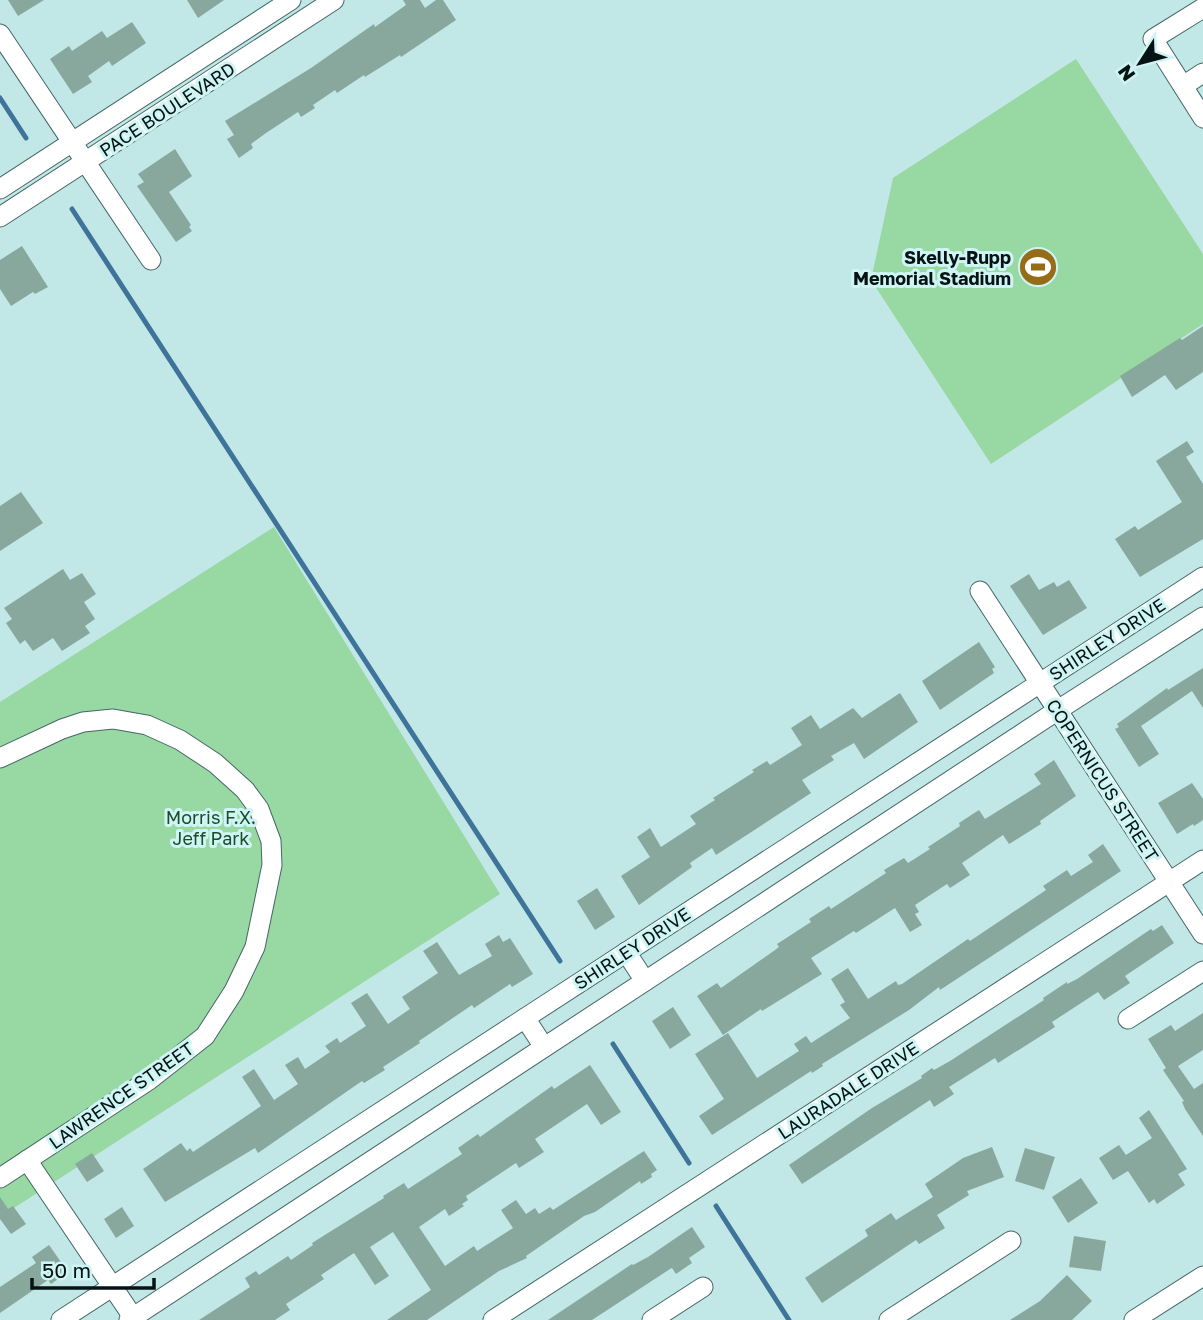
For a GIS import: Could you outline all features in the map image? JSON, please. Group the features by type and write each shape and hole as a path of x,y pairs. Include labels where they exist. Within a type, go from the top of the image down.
{"street":[{"name":"PACE BOULEVARD","path":"0,217 334,0"},
{"name":"PACE BOULEVARD","path":"0,189 287,3"},
{"path":"287,3 294,26"},
{"path":"1203,8 1153,39 1203,118"},
{"path":"0,34 150,260"},
{"path":"1182,86 1203,73"},
{"name":"SHIRLEY DRIVE","path":"61,1320 1203,577"},
{"name":"COPERNICUS STREET","path":"980,591 1203,934"},
{"name":"SHIRLEY DRIVE","path":"132,1319 1203,617"},
{"name":"LAWRENCE STREET","path":"0,758 83,722 113,719 147,725 215,763 245,790 259,809 271,841 272,865 255,947 234,991 205,1036 149,1080 0,1178"},
{"name":"LAURADALE DRIVE","path":"493,1320 1203,860"},
{"path":"626,952 645,981"},
{"path":"1128,1019 1203,971"},
{"path":"525,1018 544,1047"},
{"path":"27,1160 132,1319"},
{"path":"889,1320 1011,1241"},
{"path":"1134,1320 1203,1276"},
{"path":"652,1320 703,1287"}],"green space":[{"name":"Skelly-Rupp Memorial Stadium","path":"1076,59 1203,254 1203,324 991,464 871,280 893,178"},
{"name":"Morris F.X. Jeff Park","path":"274,527 500,894 0,1217 0,702"}],"building":[{"path":"8,0 44,0 18,16"},
{"path":"187,0 224,0 198,18"},
{"path":"403,0 420,0 425,8 436,0 443,0 456,20 401,57 400,55 365,77 364,75 337,93 335,90 301,117 298,112 251,144 253,148 239,158 227,139 234,135 225,121 311,68 374,24 375,27 406,5"},
{"path":"132,22 146,43 112,66 109,61 88,76 92,82 73,94 50,59 69,46 72,51 102,31 107,38"},
{"path":"175,149 192,176 169,192 191,225 189,227 192,231 176,242 137,186 144,182 138,174"},
{"path":"22,246 48,287 35,294 33,292 11,306 0,289 0,260"},
{"path":"1203,326 1203,372 1176,390 1165,375 1132,397 1120,376"},
{"path":"1187,441 1194,452 1186,457 1203,484 1203,539 1140,577 1115,539 1135,526 1138,530 1182,502 1156,461"},
{"path":"21,492 43,523 0,551 0,506"},
{"path":"63,569 70,580 82,573 96,594 84,602 95,619 85,626 90,633 62,651 53,638 33,651 25,640 20,644 6,623 12,619 4,608"},
{"path":"1029,574 1039,590 1054,582 1057,587 1069,580 1087,608 1043,635 1010,586"},
{"path":"979,642 995,667 992,669 994,673 940,710 922,681"},
{"path":"1203,668 1203,708 1192,691 1141,726 1159,754 1139,767 1115,729 1119,727 1117,724 1167,688 1168,690"},
{"path":"900,693 918,722 864,759 854,743 831,756 834,760 802,780 811,793 716,855 712,848 690,863 692,867 639,905 621,876 650,857 637,837 650,828 661,847 696,824 690,816 715,800 713,798 767,761 770,765 802,745 791,728 811,715 820,729 853,708 862,718"},
{"path":"1054,760 1076,796 1040,821 1041,824 1009,844 1003,835 962,863 970,875 950,888 947,884 915,905 919,912 915,914 922,925 910,932 895,908 811,958 822,974 762,1011 761,1009 723,1035 697,996 717,983 721,988 779,947 777,944 811,922 809,919 829,906 831,909 904,858 908,863 930,849 928,847 979,810 985,819 1041,784 1034,774"},
{"path":"1192,783 1203,799 1203,820 1177,834 1158,803"},
{"path":"1103,844 1121,871 940,990 939,987 909,1010 822,1064 823,1066 712,1135 699,1116 724,1099 695,1054 728,1033 757,1078 799,1051 794,1044 806,1036 811,1043 850,1018 840,1005 845,1002 831,979 848,968 868,999 896,981 898,985 902,984 1046,890 1043,886 1067,870 1071,876 1093,862 1088,855"},
{"path":"597,888 615,917 595,930 577,901"},
{"path":"1162,925 1174,943 1125,976 1130,983 1104,1000 1098,992 1052,1022 1055,1027 998,1063 995,1058 949,1087 954,1094 934,1107 930,1100 802,1184 789,1165 872,1108 922,1078 921,1076 932,1068 934,1070 950,1061 1067,982 1077,979 1151,929 1153,931"},
{"path":"499,935 503,942 510,938 533,974 512,987 510,984 474,1008 472,1005 383,1067 385,1070 364,1083 362,1081 258,1153 255,1148 165,1202 143,1169 181,1143 187,1151 190,1148 193,1152 261,1106 242,1077 254,1069 274,1100 298,1084 285,1065 298,1057 305,1069 330,1052 325,1046 337,1038 340,1043 366,1026 351,1003 367,993 388,1024 410,1009 402,997 438,973 423,951 437,942 459,975 492,956 485,944"},
{"path":"673,1007 691,1035 670,1049 652,1021"},
{"path":"1203,1013 1203,1050 1178,1066 1194,1089 1203,1083 1203,1136 1185,1109 1182,1102 1184,1101 1163,1070 1166,1068 1148,1039 1171,1025 1175,1031"},
{"path":"590,1065 621,1112 601,1125 587,1104 535,1139 544,1152 519,1168 516,1163 466,1196 468,1200 462,1204 464,1206 449,1216 445,1209 419,1227 445,1266 474,1246 477,1251 513,1228 501,1210 516,1200 526,1214 535,1208 539,1214 550,1207 553,1210 644,1151 657,1170 651,1174 652,1177 641,1184 640,1181 595,1212 584,1216 526,1256 527,1258 499,1271 427,1320 387,1320 431,1290 393,1232 370,1247 389,1276 375,1285 354,1253 321,1275 324,1279 286,1304 290,1310 275,1320 199,1320 250,1287 245,1278 256,1271 259,1275 288,1256 291,1260 313,1245 312,1243 404,1183 408,1189 462,1154 458,1148 478,1134 480,1137 552,1086 554,1089"},
{"path":"1149,1110 1187,1169 1178,1174 1185,1185 1157,1204 1154,1199 1149,1203 1128,1171 1113,1180 1099,1158 1119,1145 1126,1155 1152,1138 1139,1118"},
{"path":"992,1147 1004,1177 967,1191 969,1195 937,1215 945,1228 919,1244 916,1240 822,1303 805,1278 868,1236 865,1230 891,1213 896,1220 933,1197 925,1184 963,1158"},
{"path":"1025,1148 1055,1157 1044,1190 1015,1181"},
{"path":"92,1153 104,1171 87,1182 75,1164"},
{"path":"1081,1178 1098,1203 1068,1223 1052,1197"},
{"path":"0,1197 8,1209 13,1206 26,1224 11,1234 0,1219"},
{"path":"122,1207 134,1226 116,1238 104,1219"},
{"path":"692,1227 705,1247 689,1258 692,1263 676,1274 670,1269 592,1320 548,1320 632,1264 648,1257"},
{"path":"1074,1236 1106,1241 1101,1271 1069,1267"},
{"path":"49,1245 68,1272 51,1284 48,1280 0,1313 0,1287 36,1263 32,1257"},
{"path":"1067,1275 1092,1301 1072,1320 1010,1320 1040,1301"}],"waterway":[{"path":"0,98 26,138"},
{"path":"72,209 560,961"},
{"path":"613,1044 689,1163"},
{"path":"716,1206 789,1320"}],"place":[{"name":"Skelly-Rupp Memorial Stadium","path":"1038,267"}]}
